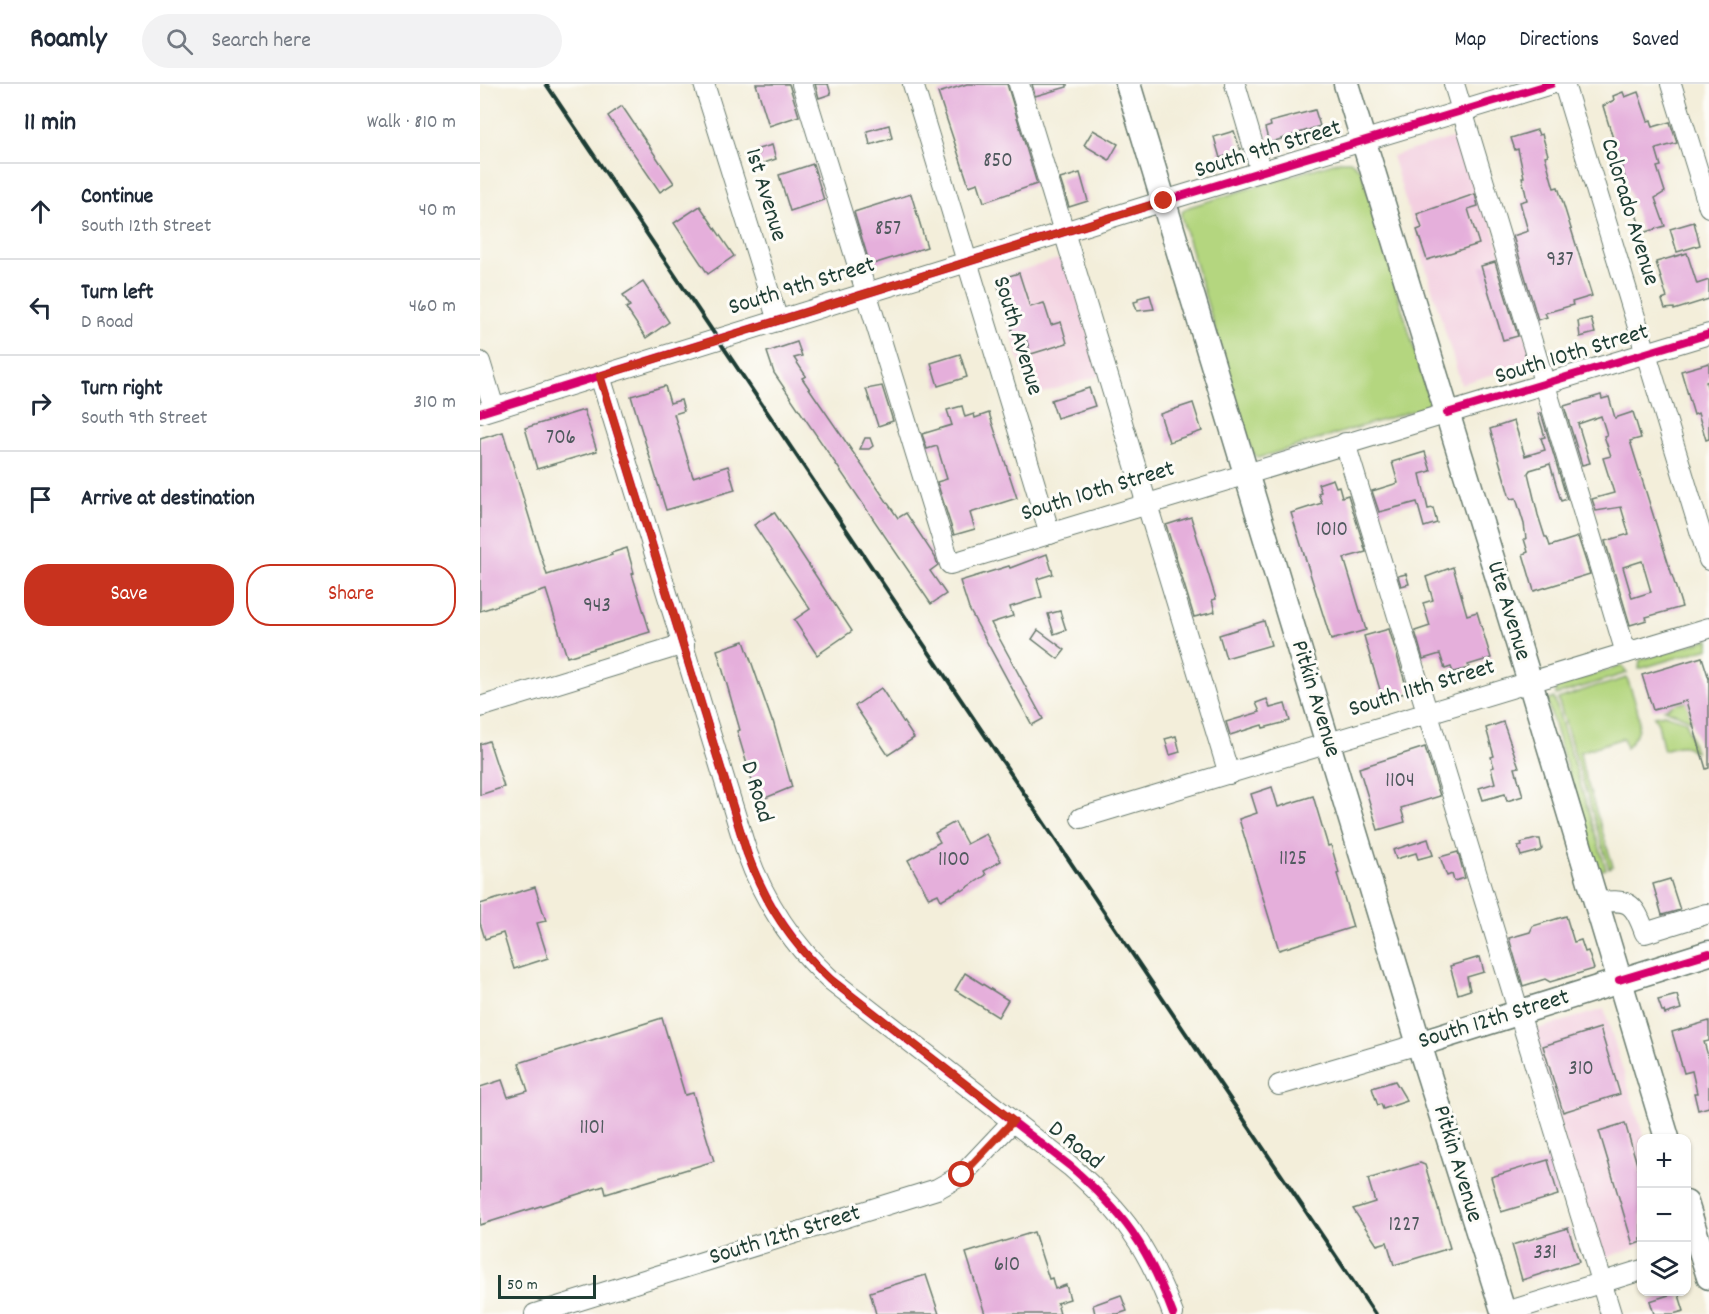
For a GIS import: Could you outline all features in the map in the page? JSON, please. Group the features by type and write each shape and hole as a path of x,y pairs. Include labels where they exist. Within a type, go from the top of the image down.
{"main road":[{"name":"Pitkin Avenue","path":"1128,84 1419,1044 1504,1313"},
{"name":"Ute Avenue","path":"1346,84 1666,1134"},
{"name":"South 12th Street","path":"1419,1044 1709,953"},
{"path":"1691,1222 1709,1277"}],"street":[{"name":"1st Avenue","path":"704,84 778,321"},
{"path":"802,84 867,294"},
{"name":"South Avenue","path":"913,84 1050,534"},
{"path":"1019,84 1229,774"},
{"path":"1235,84 1261,172"},
{"path":"1454,84 1626,653"},
{"name":"South 9th Street","path":"487,410 1551,84"},
{"name":"Colorado Avenue","path":"1564,84 1709,561"},
{"path":"1671,84 1709,207"},
{"name":"South 10th Street","path":"867,294 950,564 1709,334"},
{"path":"480,362 487,410"},
{"name":"D Road","path":"600,376 747,853 763,893 778,919 807,957 831,980 1070,1166 1114,1208 1132,1229 1145,1250 1173,1314"},
{"path":"1345,443 1611,1314"},
{"name":"South 11th Street","path":"1081,818 1709,628"},
{"path":"480,707 684,644"},
{"path":"1595,902 1624,901 1637,911 1645,933 1706,914"},
{"name":"South 12th Street","path":"1279,1085 1419,1044"},
{"name":"South 12th Street","path":"535,1314 937,1189 962,1175 1013,1121"},
{"path":"1504,1313 1637,1271"}],"shaded area":[{"path":"1465,134 1534,362 1461,384 1392,156"},
{"path":"1065,257 1101,375 1030,397 995,278"},
{"path":"1604,1009 1643,1134 1637,1134 1637,1247 1601,1259 1531,1031"}],"green space":[{"path":"1340,161 1350,161 1361,170 1430,403 1425,407 1258,458 1252,452 1181,216 1182,212 1189,207"},
{"path":"1709,639 1709,648 1639,669 1640,660"},
{"path":"1622,666 1627,673 1556,695 1555,686"},
{"path":"1627,678 1637,706 1639,723 1633,740 1626,748 1623,738 1580,752 1583,769 1613,866 1609,868 1558,699"},
{"path":"1709,695 1691,716 1691,720 1664,709 1672,706 1672,703 1681,703"},
{"path":"1554,698 1606,869 1598,871 1547,701"},
{"path":"1664,714 1686,721 1695,752 1683,746 1664,750 1658,723 1654,716"}],"building":[{"path":"756,84 789,84 799,116 769,126"},
{"path":"815,84 828,84 831,94 819,98"},
{"path":"967,84 1007,84 1037,184 984,202 978,183 969,186 938,93"},
{"path":"1032,84 1067,84 1067,87 1035,96"},
{"path":"1623,92 1625,97 1638,92 1648,121 1651,120 1653,127 1670,122 1677,143 1656,149 1661,166 1657,167 1665,192 1655,198 1665,226 1642,233 1603,106 1614,100 1613,96"},
{"path":"622,106 674,183 660,192 608,116"},
{"path":"1315,110 1320,126 1269,143 1265,128 1271,126 1270,122"},
{"path":"889,125 892,138 870,145 867,131"},
{"path":"1093,130 1118,144 1109,160 1084,145"},
{"path":"1537,130 1539,135 1542,134 1553,185 1554,188 1558,187 1592,296 1572,302 1573,305 1545,313 1547,317 1538,320 1513,236 1528,231 1520,202 1527,200 1522,177 1524,177 1518,149 1515,150 1511,138"},
{"path":"1234,131 1241,151 1220,158 1214,137"},
{"path":"772,145 776,159 758,165 755,155 759,154 758,149"},
{"path":"813,164 824,200 790,211 779,175"},
{"path":"1080,173 1088,201 1069,207 1060,179"},
{"path":"911,194 927,247 870,265 854,212"},
{"path":"1475,194 1478,206 1468,209 1479,244 1427,260 1417,230 1422,228 1417,214"},
{"path":"700,206 734,256 708,274 674,223"},
{"path":"1694,222 1700,245 1677,252 1670,229"},
{"path":"1687,253 1697,284 1709,280 1709,299 1674,310 1674,308 1665,309 1662,300 1667,298 1656,262"},
{"path":"1495,262 1518,336 1503,340 1481,266"},
{"path":"1019,273 1030,307 1044,303 1051,325 1061,322 1067,343 1031,354 1024,333 1014,336 996,280"},
{"path":"643,282 669,322 646,338 626,308 630,306 623,295"},
{"path":"1150,295 1154,309 1137,311 1134,302 1138,301 1138,298"},
{"path":"1591,318 1595,333 1580,337 1578,321"},
{"path":"797,342 802,356 794,358 806,376 802,378 898,518 906,513 935,557 938,565 930,571 946,594 931,604 774,373 767,352"},
{"path":"960,354 967,377 938,386 931,363"},
{"path":"1709,363 1709,381 1706,382 1709,393 1709,439 1706,440 1698,413 1694,415 1681,371"},
{"path":"665,386 670,403 681,400 684,411 674,414 693,477 728,466 735,490 666,510 631,396"},
{"path":"882,386 893,421 878,426 866,389"},
{"path":"1089,388 1095,406 1057,418 1051,400"},
{"path":"1601,395 1602,399 1609,397 1615,418 1633,412 1641,438 1630,441 1682,607 1646,617 1647,620 1630,625 1605,541 1629,534 1621,507 1596,511 1592,499 1614,493 1603,458 1611,456 1604,436 1607,435 1601,416 1578,424 1590,463 1582,465 1564,406","holes":["1642,561 1651,592 1632,598 1623,567"]},
{"path":"1193,403 1202,431 1169,442 1160,414"},
{"path":"962,406 965,417 974,414 975,418 989,413 1017,498 970,513 975,529 954,535 937,482 947,479 937,446 927,449 922,434 952,425 947,410"},
{"path":"584,410 597,451 537,469 525,428"},
{"path":"1541,413 1567,499 1561,501 1550,464 1530,470 1528,473 1538,515 1550,546 1578,537 1590,574 1534,591 1523,554 1528,552 1524,539 1526,539 1524,524 1516,498 1511,499 1509,495 1490,429 1514,421 1525,456 1545,450 1541,438 1545,437 1538,414"},
{"path":"503,432 547,575 612,555 611,553 627,548 634,573 632,574 650,632 567,657 546,590 480,611 480,439"},
{"path":"865,438 870,438 873,446 869,449 860,449"},
{"path":"1425,452 1431,471 1420,474 1428,509 1433,508 1437,523 1424,527 1417,502 1379,512 1372,491 1398,483 1392,462"},
{"path":"1333,479 1336,487 1339,486 1342,497 1348,495 1366,552 1344,558 1366,630 1331,640 1291,513 1322,503 1318,493 1321,492 1318,484"},
{"path":"774,512 852,631 817,655 794,620 810,609 754,525"},
{"path":"1191,517 1216,599 1212,600 1215,612 1194,617 1166,525"},
{"path":"1047,554 1053,574 1037,579 1042,597 1010,607 1013,616 991,623 1043,719 1032,725 969,609 960,581 1009,566 1010,568"},
{"path":"1453,567 1467,615 1477,612 1491,658 1453,672 1451,667 1445,669 1440,654 1423,659 1415,631 1430,626 1423,603 1433,600 1426,577"},
{"path":"1406,574 1409,584 1401,586 1398,576"},
{"path":"1060,611 1066,630 1054,634 1048,614"},
{"path":"1264,621 1271,645 1226,658 1219,635"},
{"path":"1389,629 1408,692 1383,700 1364,636"},
{"path":"1038,630 1065,650 1058,659 1032,639"},
{"path":"744,641 773,721 792,787 758,801 737,731 740,730 717,650"},
{"path":"1702,657 1709,679 1709,768 1706,769 1686,701 1653,710 1642,675"},
{"path":"881,688 914,738 888,755 855,706"},
{"path":"1267,699 1270,708 1285,704 1290,721 1263,728 1262,725 1230,735 1226,722 1260,712 1256,703"},
{"path":"1503,722 1519,767 1515,768 1523,796 1507,801 1505,794 1483,800 1479,788 1495,783 1491,768 1494,767 1491,757 1494,756 1486,728"},
{"path":"1176,736 1180,752 1170,755 1165,739"},
{"path":"489,741 504,787 480,795 480,744"},
{"path":"1425,747 1440,796 1401,808 1405,822 1378,830 1359,768"},
{"path":"1272,787 1278,807 1313,796 1328,846 1331,845 1353,927 1279,950 1239,819 1257,813 1251,794"},
{"path":"955,822 967,844 986,834 1001,861 984,871 986,875 962,891 961,889 941,900 938,894 929,898 908,860 940,842 935,833"},
{"path":"1428,839 1433,855 1418,859 1416,853 1396,859 1393,850"},
{"path":"1540,839 1542,849 1521,856 1518,847 1522,846 1521,843"},
{"path":"1458,852 1465,878 1454,881 1452,874 1447,876 1440,857"},
{"path":"1670,879 1680,910 1662,915 1653,884"},
{"path":"535,887 546,921 537,923 548,958 514,969 503,933 485,939 480,923 480,904"},
{"path":"1566,916 1574,942 1581,940 1585,952 1588,951 1594,969 1550,982 1545,979 1523,986 1509,938 1530,932 1533,926"},
{"path":"1480,957 1484,972 1467,977 1470,990 1458,994 1450,966"},
{"path":"965,973 1008,1000 998,1017 955,990"},
{"path":"1677,995 1681,1009 1665,1014 1658,1000"},
{"path":"662,1018 685,1095 693,1093 714,1161 606,1194 604,1186 480,1225 480,1087 502,1080 508,1097 528,1091 519,1063"},
{"path":"1709,1021 1709,1041 1704,1042 1709,1059 1709,1107 1698,1110 1692,1071 1684,1073 1672,1032"},
{"path":"1600,1028 1620,1094 1563,1112 1543,1046"},
{"path":"1395,1081 1407,1101 1383,1109 1381,1104 1378,1105 1372,1088"},
{"path":"1625,1123 1637,1164 1637,1244 1633,1245 1599,1131"},
{"path":"1548,1160 1558,1195 1501,1212 1491,1177"},
{"path":"1420,1163 1425,1165 1450,1248 1394,1265 1387,1242 1377,1245 1353,1209 1375,1202 1368,1179"},
{"path":"1568,1228 1579,1262 1522,1280 1512,1245"},
{"path":"1034,1232 1049,1279 1052,1278 1055,1289 1066,1285 1070,1299 1057,1303 1060,1314 985,1314 966,1253"},
{"path":"926,1275 939,1314 876,1314 870,1292"},
{"path":"1121,1295 1127,1311 1118,1314 1095,1314 1093,1305"},
{"path":"1666,1296 1679,1296 1684,1311 1673,1314 1654,1314 1650,1301"}],"railway":[{"path":"546,84 1375,1314"}],"cycle path":[{"path":"480,413 1551,84"},
{"path":"1447,413 1709,334"},
{"path":"600,376 747,853 771,906 804,952 831,980 1089,1183 1120,1216 1144,1250 1173,1314"},
{"path":"1619,980 1709,953"}],"route":[{"path":"962,1175 1013,1121 831,980 807,957 767,901 747,853 600,376 1164,201"}]}
